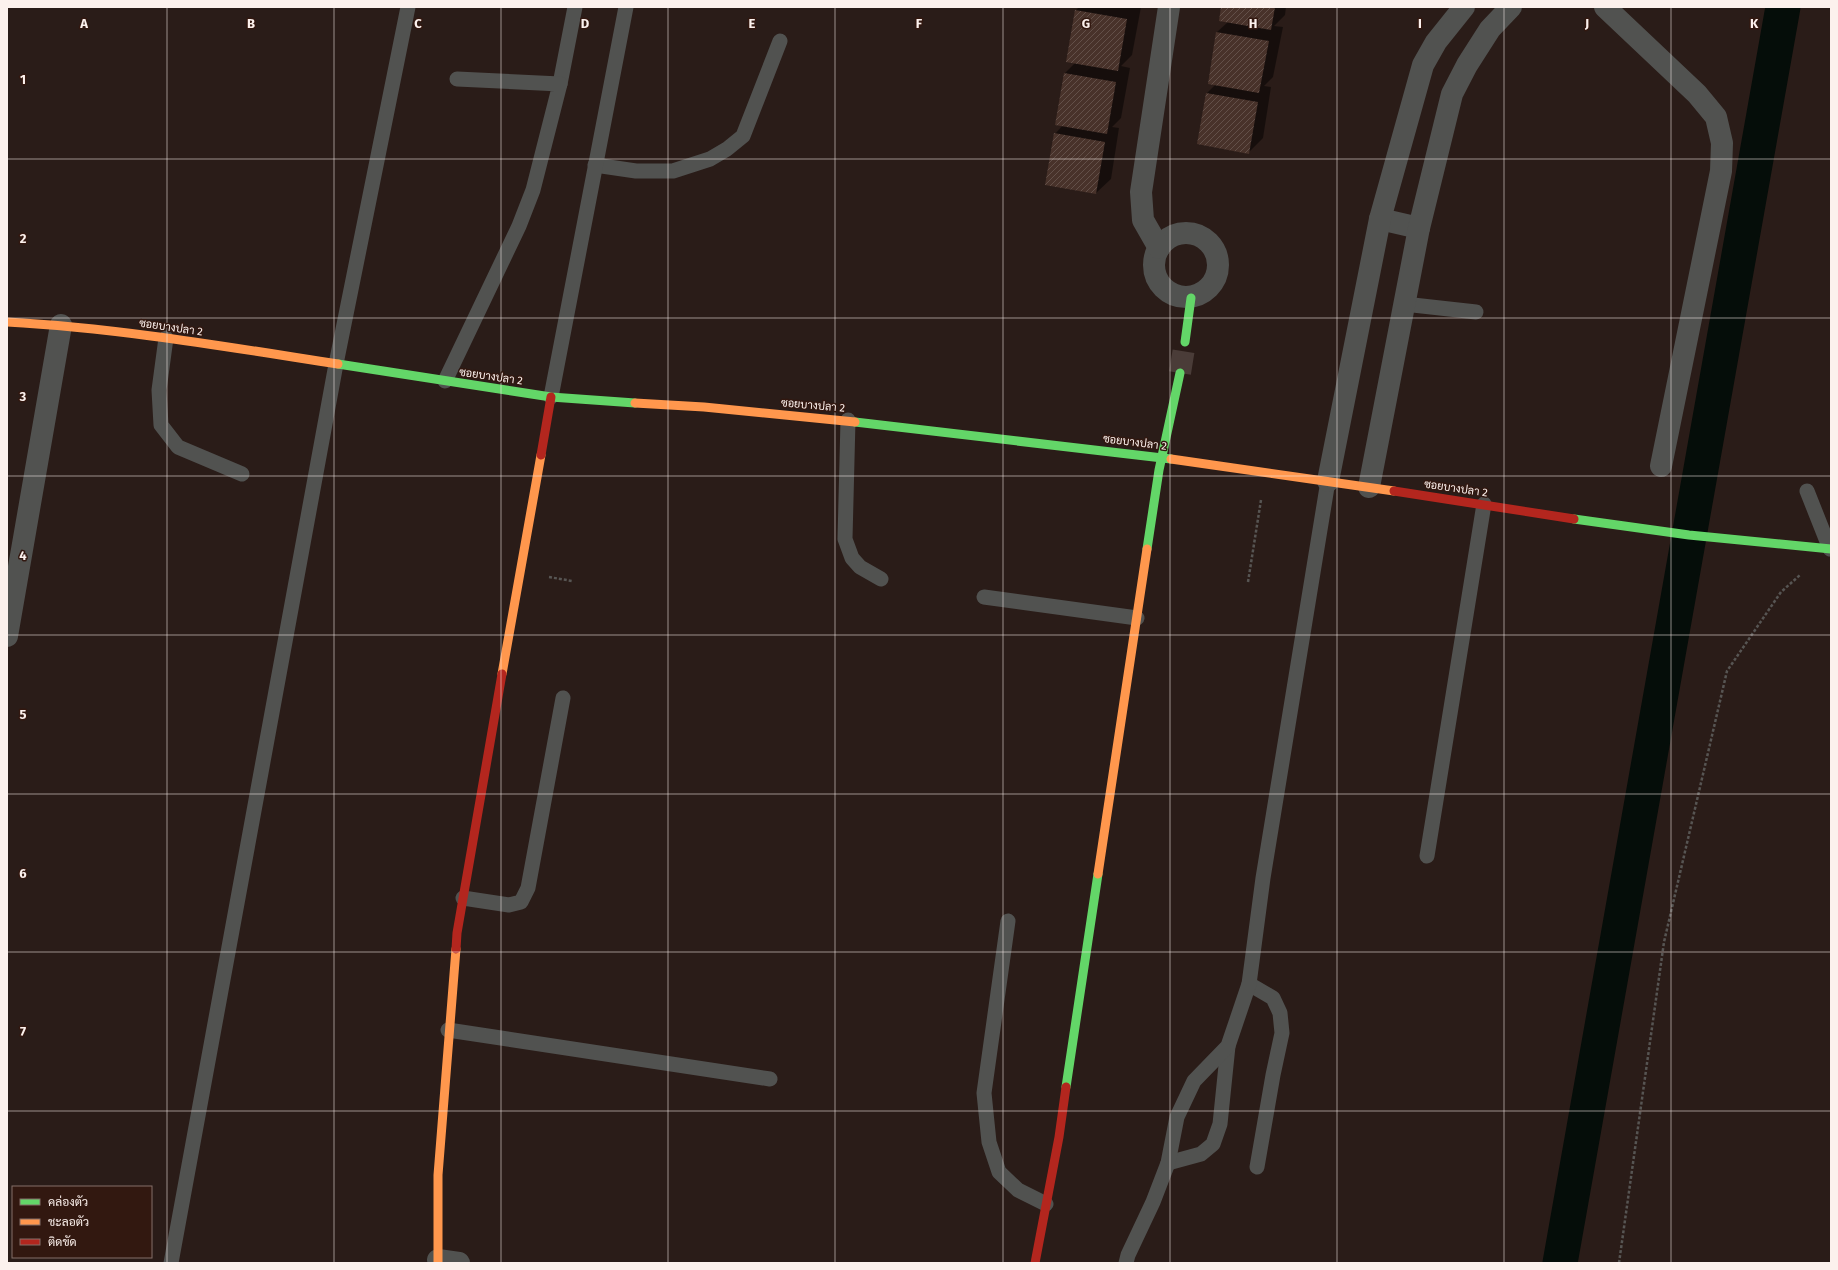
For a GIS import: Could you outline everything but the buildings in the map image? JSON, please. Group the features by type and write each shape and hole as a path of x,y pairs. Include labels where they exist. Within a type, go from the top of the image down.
{"street":[{"path":"1159,248 1143,220 1142,192 1169,7"},
{"path":"1328,481 1380,219 1423,65 1436,42 1464,7"},
{"path":"1369,487 1419,228 1452,94 1490,29 1511,7"},
{"path":"1605,7 1697,94 1716,117 1722,143 1721,171 1661,466"},
{"path":"1380,219 1419,228"},
{"path":"1186,233 1201,237 1213,248 1218,263 1215,279 1205,291 1191,298 1176,297 1164,289 1155,276 1154,262 1159,248 1170,237 1186,233"},
{"path":"1185,342 1191,298"},
{"name":"ซอยบางปลา 2","path":"7,322 61,325 166,338 551,397 588,401 712,407 848,420 1162,457 1266,470 1328,481 1616,525 1744,542 1831,549"},
{"path":"7,636 61,325"},
{"path":"1035,1263 1059,1137 1162,457 1180,373"},
{"path":"460,1263 438,1262 438,1175 448,1030 457,933 551,397"}],"lane":[{"path":"171,1263 336,364 408,7"},
{"path":"445,381 519,226 533,190 560,84 575,7"},
{"path":"551,397 626,7"},
{"path":"596,164 636,171 673,171 710,159 727,149 743,136 780,41"},
{"path":"457,79 560,84"},
{"path":"1404,304 1476,312"},
{"path":"166,338 159,390 161,425 178,446 242,474"},
{"path":"848,420 845,539 852,558 860,567 881,579"},
{"path":"1168,1163 1201,1154 1213,1144 1220,1124 1228,1046 1249,984 1263,878 1328,481"},
{"path":"1807,491 1831,549"},
{"path":"1427,856 1484,504"},
{"path":"984,596 1137,618"},
{"path":"463,898 509,905 521,902 528,888 563,698"},
{"path":"1008,921 984,1093 989,1142 999,1172 1018,1190 1046,1204"},
{"path":"1249,984 1272,998 1280,1013 1282,1033 1272,1075 1257,1167"},
{"path":"448,1030 770,1079"},
{"path":"1126,1263 1128,1254 1153,1202 1168,1163 1177,1117 1194,1081 1228,1046"}],"path":[{"path":"1248,582 1266,470"},
{"path":"1619,1263 1664,942 1727,671 1781,592 1831,549"}],"waterway":[{"path":"1560,1263 1783,7"}],"tunnel":[{"path":"1180,373 1185,342"}],"traffic: fast":[{"path":"1185,342 1191,298"},
{"path":"338,364 551,397 635,403"},
{"path":"1147,549 1159,470 1180,373"},
{"path":"855,422 1171,459"},
{"path":"1574,519 1689,535 1831,549"},
{"path":"1066,1087 1098,874"}],"traffic: slow":[{"path":"7,322 132,333 338,364"},
{"path":"635,403 704,407 855,422"},
{"path":"502,674 541,455"},
{"path":"1171,459 1394,491"},
{"path":"1098,874 1147,549"},
{"path":"438,1263 438,1175 456,949"}],"traffic: jam":[{"path":"541,455 551,397"},
{"path":"1394,491 1574,519"},
{"path":"456,949 457,933 502,674"},
{"path":"1035,1263 1059,1137 1066,1087"}]}
